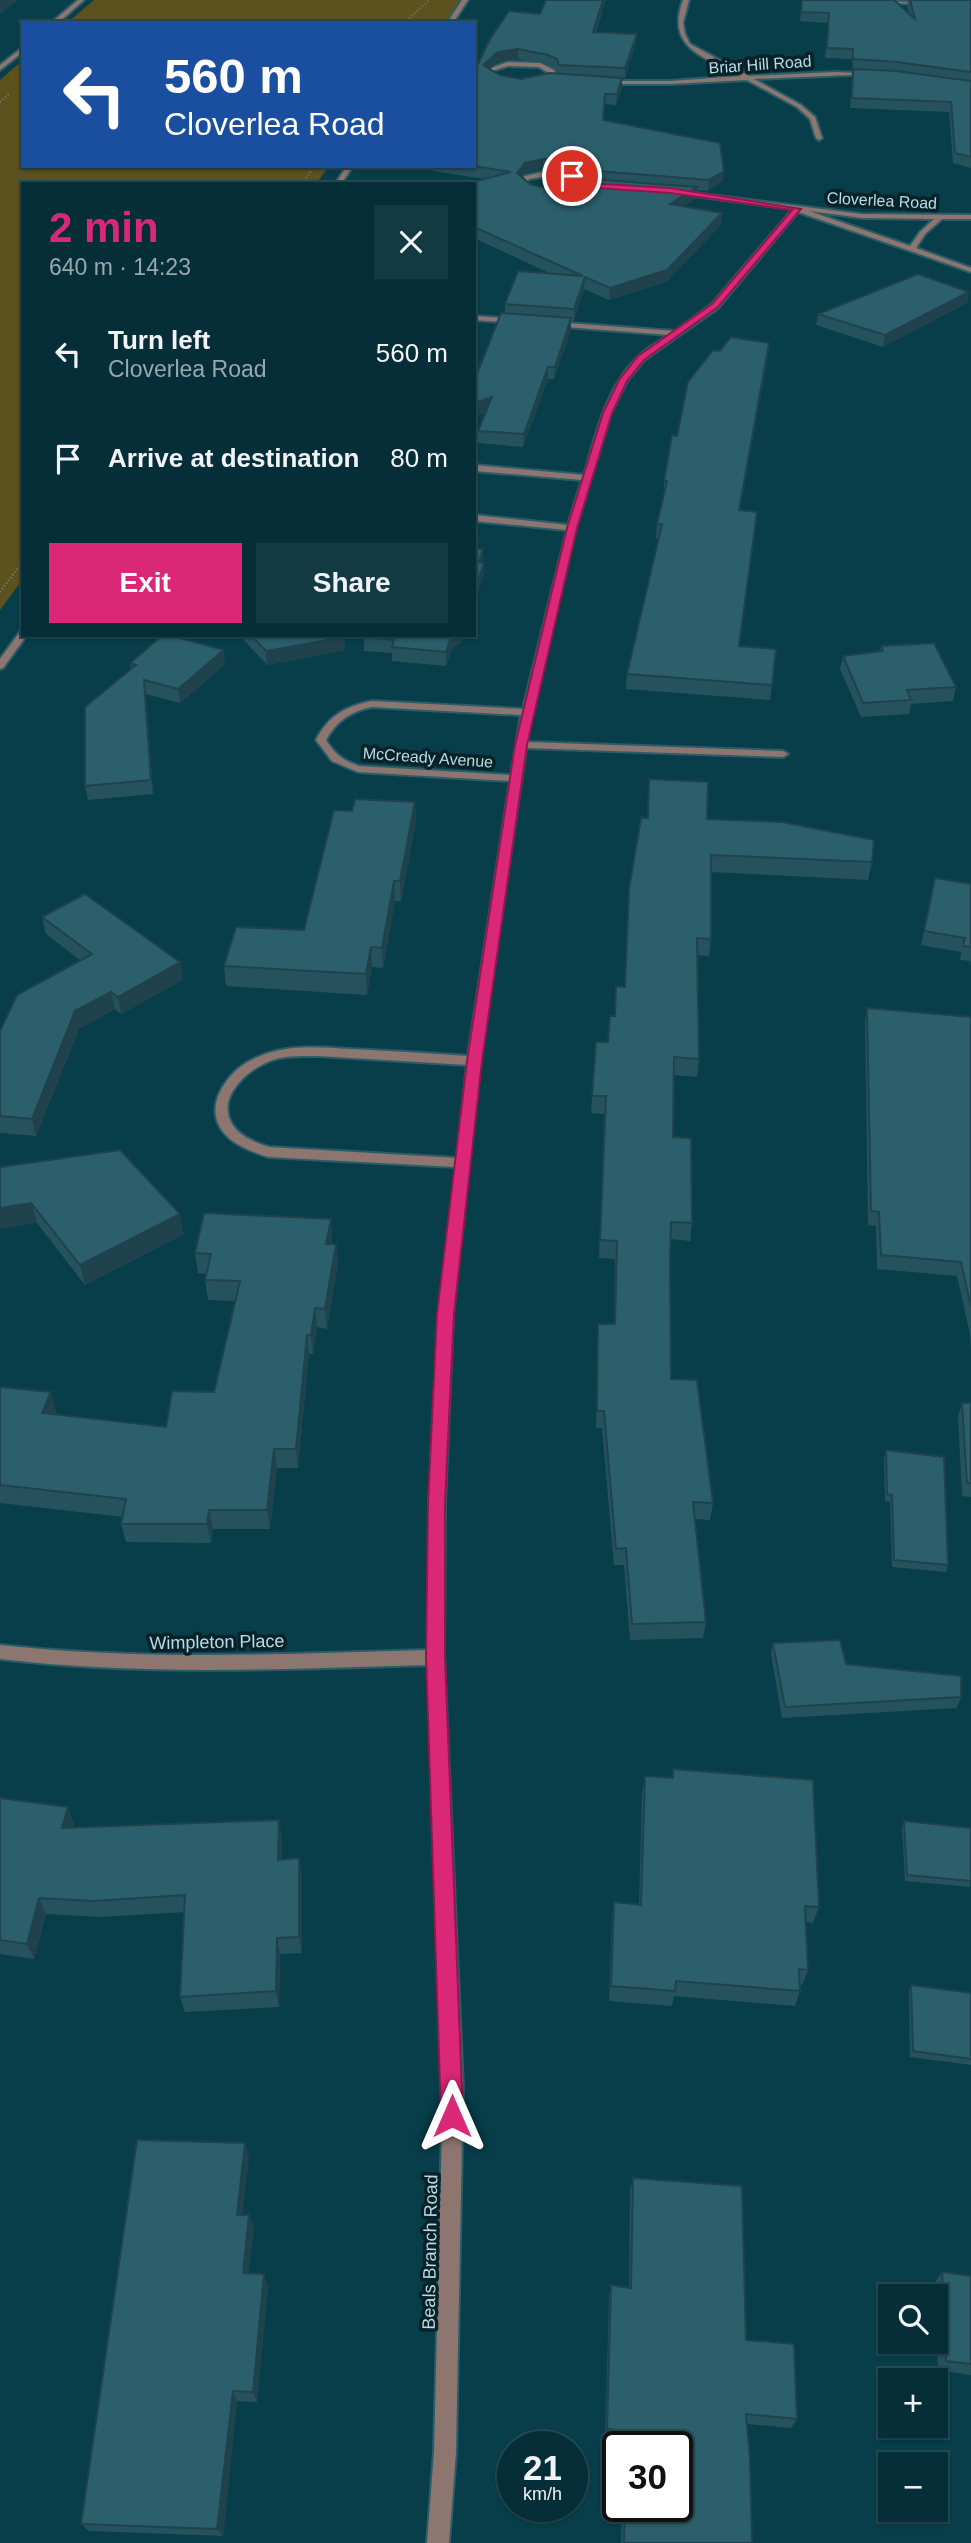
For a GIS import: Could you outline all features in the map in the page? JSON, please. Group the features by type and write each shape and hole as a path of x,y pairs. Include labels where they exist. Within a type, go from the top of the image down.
{"street":[{"path":"56,21 81,0"},
{"path":"451,21 465,0"},
{"path":"686,0 680,16 683,38 698,51 808,113 819,138"},
{"path":"856,0 933,3"},
{"path":"0,68 21,51"},
{"path":"550,78 552,71 530,64 509,64 489,72 489,75 498,80 516,83 560,79"},
{"name":"Briar Hill Road","path":"599,83 664,84 801,74 883,75"},
{"path":"583,185 578,178 553,173 534,175 522,184 529,191 557,194 575,191 583,185 595,186"},
{"name":"Cloverlea Road","path":"670,190 862,216 971,217"},
{"path":"797,209 971,270"},
{"name":"Beals Branch Road","path":"438,2543 445,2452 453,2088 436,1657 436,1503 446,1314 474,1061 521,745 572,528 607,413 623,380 641,358 715,306 733,288 797,209"},
{"path":"911,250 922,233 940,218"},
{"path":"476,318 528,322"},
{"path":"542,323 678,333"},
{"path":"476,468 587,478"},
{"path":"476,518 572,528"},
{"path":"0,666 21,637"},
{"name":"McCready Avenue","path":"516,778 358,769 338,762 327,752 321,740 327,725 343,713 355,707 372,704 527,712"},
{"path":"521,745 783,754"},
{"path":"464,1163 268,1152 251,1146 230,1130 223,1121 222,1107 225,1093 246,1068 275,1055 310,1051 474,1061"},
{"name":"Wimpleton Place","path":"0,1652 41,1658 178,1664 436,1657"}],"path":[{"path":"406,21 429,0"},
{"path":"0,592 21,564"}],"shaded area":[{"path":"94,0 469,0 451,21 69,21"},
{"path":"21,62 21,168 328,168 317,182 21,182 21,582 0,610 0,80"}],"building":[{"path":"546,0 603,0 593,32 637,34 625,68 559,65 557,59 548,55 518,49 498,52 483,65 500,75 521,79 549,73 622,78 617,94 605,94 603,120 720,143 724,171 709,180 586,170 574,161 543,159 525,163 517,173 530,184 545,188 568,187 590,179 697,187 670,204 722,213 667,270 610,288 585,277 574,309 505,304 518,271 583,276 476,228 476,182 474,182 511,172 476,166 476,68 490,39 509,11 540,14"},
{"path":"802,0 894,0 915,19 910,0 971,0 971,72 853,59 853,49 827,48 829,13 801,12"},
{"path":"853,69 896,71 971,81 971,157 955,153 951,102 852,98"},
{"path":"918,274 969,292 885,335 818,314"},
{"path":"501,313 571,318 555,367 548,367 524,434 478,431 492,397 476,402 477,374"},
{"path":"731,337 769,343 739,510 757,512 739,646 776,649 772,685 627,674 662,524 657,524 667,481 664,481 672,435 677,436 688,382 713,350 720,351"},
{"path":"476,548 483,549 479,562 484,563 476,586"},
{"path":"161,637 175,637 224,650 178,689 144,680 151,780 85,786 85,707 136,665 130,663"},
{"path":"253,637 344,637 266,651"},
{"path":"364,637 451,637 446,652 392,647 394,640"},
{"path":"934,643 956,687 907,690 911,700 863,703 843,656 883,651 881,646"},
{"path":"649,779 708,782 707,819 782,822 874,840 872,862 711,855 711,939 697,938 699,1059 674,1057 673,1137 691,1138 692,1223 671,1222 670,1260 671,1379 697,1380 713,1503 693,1502 706,1622 632,1624 626,1548 616,1549 604,1411 597,1411 598,1324 615,1324 617,1241 600,1240 606,1096 592,1096 596,1042 608,1042 610,1016 615,1016 616,986 625,987 629,889 641,818 648,818"},
{"path":"355,799 415,802 400,881 394,881 382,948 371,947 366,974 224,966 236,927 304,930 334,810 352,811"},
{"path":"935,878 971,884 971,947 963,946 965,938 924,931"},
{"path":"85,894 180,962 118,997 111,992 75,1011 32,1119 0,1116 0,1031 17,995 92,954 42,917"},
{"path":"867,1008 971,1017 971,1307 961,1262 881,1255 879,1212 871,1211"},
{"path":"120,1150 180,1214 80,1265 31,1203 0,1208 0,1167"},
{"path":"204,1213 331,1219 326,1244 336,1244 325,1309 315,1308 311,1335 307,1335 296,1449 274,1449 267,1510 209,1510 207,1524 121,1524 126,1499 0,1485 0,1387 51,1392 42,1413 166,1427 172,1391 214,1392 240,1281 205,1280 211,1254 195,1253"},
{"path":"962,1403 971,1403 971,1483 967,1483"},
{"path":"886,1450 944,1457 948,1565 894,1560 892,1495 887,1494"},
{"path":"840,1640 846,1664 961,1676 961,1697 785,1707 773,1643"},
{"path":"673,1769 813,1780 819,1907 805,1906 808,1970 799,1969 800,1991 676,1981 675,1991 611,1986 614,1902 641,1905 645,1776 673,1778"},
{"path":"0,1798 68,1807 62,1828 279,1820 278,1860 299,1858 299,1937 277,1938 276,1991 180,1997 185,1895 94,1901 39,1898 27,1944 0,1940"},
{"path":"904,1821 971,1828 971,1881 907,1875"},
{"path":"911,1985 971,1993 971,2059 913,2051"},
{"path":"137,2140 245,2143 237,2215 249,2215 243,2273 264,2274 253,2392 233,2391 217,2529 81,2524"},
{"path":"633,2178 742,2186 746,2340 794,2344 797,2419 746,2414 752,2543 624,2543 625,2522 693,2522 693,2431 607,2429 611,2285 631,2288"},
{"path":"942,2272 971,2276 971,2364 946,2361 948,2284 943,2284"}],"route":[{"path":"452,2116 436,1657 436,1503 446,1314 474,1061 521,745 572,528 607,413 623,380 641,358 715,306 733,288 797,209 670,190 583,185 582,181 572,176"}]}
